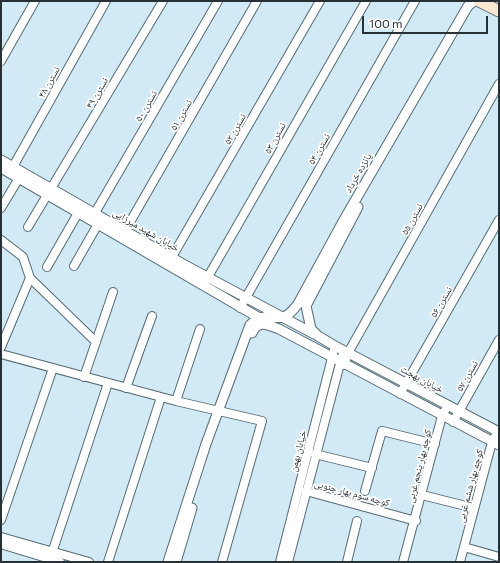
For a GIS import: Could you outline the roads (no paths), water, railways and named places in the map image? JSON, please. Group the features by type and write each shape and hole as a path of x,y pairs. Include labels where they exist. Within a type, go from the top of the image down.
{"main road":[{"path":"479,1 499,11"}],"street":[{"path":"1,61 35,1"},
{"name":"نسترن ۴۸","path":"12,170 106,1"},
{"name":"نسترن ۴۹","path":"28,227 163,1"},
{"name":"نسترن ۵۰","path":"74,266 95,219 218,1"},
{"name":"نسترن ۵۱","path":"124,234 257,1"},
{"name":"نسترن ۵۲","path":"170,262 320,1"},
{"name":"نسترن ۵۳","path":"203,286 366,1"},
{"name":"نسترن ۵۴","path":"240,308 415,1"},
{"name":"پانزده خرداد","path":"282,317 288,314 298,304 395,130 468,6 474,1"},
{"name":"پانزده خرداد","path":"318,336 311,329 307,318 306,306 364,194 473,8 474,1"},
{"name":"نسترن ۵۵","path":"338,362 346,351 499,84"},
{"name":"خیابان شهید میرزایی","path":"1,160 19,178 49,191 78,213 95,219"},
{"name":"خیابان شهید میرزایی","path":"1,168 12,170 95,219 124,234 170,262 203,286 279,329"},
{"path":"1,208 19,178"},
{"path":"47,267 78,213"},
{"name":"نسترن ۵۶","path":"400,394 499,220"},
{"path":"1,240 23,257 30,278 96,342"},
{"name":"خیابان شهید میرزایی","path":"170,262 208,278 318,336"},
{"path":"1,347 30,278"},
{"path":"84,377 113,292"},
{"path":"298,304 296,325 303,342"},
{"path":"126,388 152,316"},
{"path":"176,562 246,332 250,325 258,317 282,317"},
{"path":"168,562 221,412 253,330 258,325 263,323 279,329 338,362 496,444"},
{"path":"176,401 200,329"},
{"name":"خیابان بهجت","path":"318,336 498,432"},
{"name":"نسترن ۵۷","path":"453,422 499,340"},
{"name":"خیابان بهمن","path":"288,562 338,362 335,346"},
{"path":"1,354 176,401 262,420 222,562"},
{"name":"خیابان بهمن","path":"280,562 338,362"},
{"path":"1,520 53,368"},
{"path":"51,555 108,383"},
{"path":"108,562 161,397"},
{"name":"کوچه بهار پنجم غربی","path":"403,562 416,521 442,416 448,405"},
{"path":"366,491 382,431 435,444"},
{"name":"کوچه بهار ششم غربی","path":"460,562 474,508 496,444 498,432"},
{"path":"315,454 372,468"},
{"name":"کوچه سوم بهار جنوبی","path":"306,491 416,521"},
{"path":"422,495 474,508"},
{"path":"346,562 357,521"},
{"path":"1,537 51,555 60,562"},
{"path":"1,544 89,562"},
{"path":"464,547 499,557"}]}
